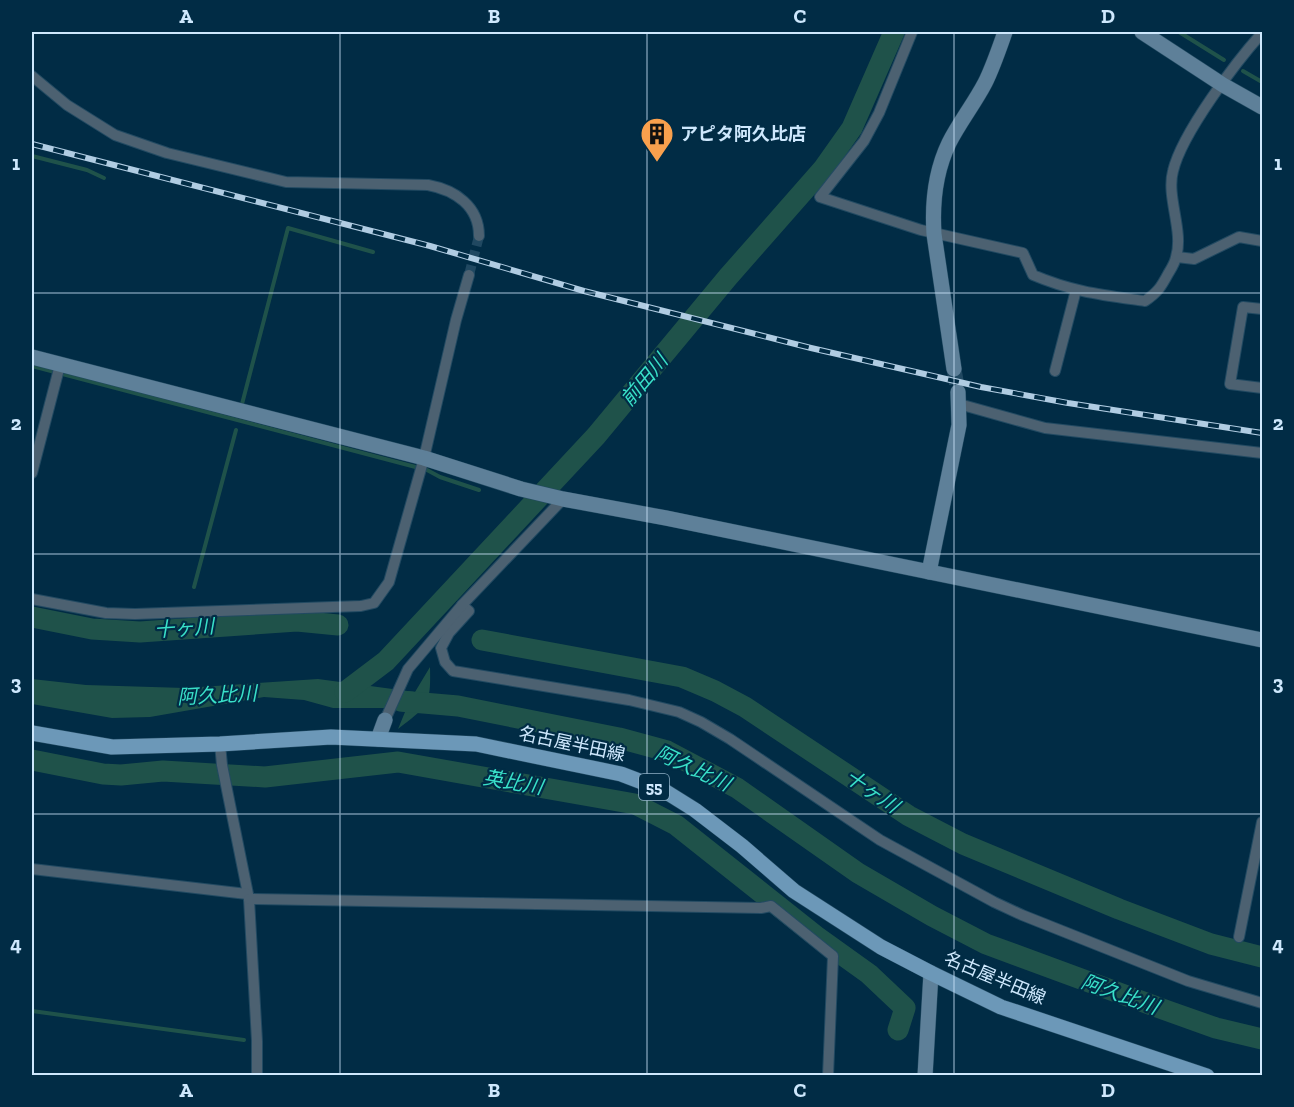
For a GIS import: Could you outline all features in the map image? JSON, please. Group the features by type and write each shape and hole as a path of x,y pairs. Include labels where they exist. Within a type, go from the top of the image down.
{"main road":[{"name":"名古屋半田線","path":"32,734 112,747 220,744 331,737 476,744 621,774 663,790 695,810 742,846 794,891 882,947 932,973 1001,1007 1207,1076"}],"street":[{"path":"912,32 879,113 864,141 820,197 934,234 1023,253 1033,274 1062,287 1145,301 1158,293 1177,257 1172,172 1178,155 1246,51 1263,33"},
{"path":"954,369 934,234 934,194 941,161 986,81 1005,32"},
{"path":"1142,32 1223,85 1263,107"},
{"path":"32,76 67,105 115,135 167,153 286,182 428,184 438,187 459,196 467,205 477,220 479,236"},
{"path":"1177,257 1194,259 1239,237 1263,241"},
{"path":"32,599 106,613 135,614 361,606 374,603 389,582 424,458 456,320 469,275"},
{"path":"1055,371 1076,290"},
{"path":"1263,309 1243,307 1230,384 1263,388"},
{"path":"32,357 424,458 561,499 1263,640"},
{"path":"32,473 60,365"},
{"path":"929,572 956,445 959,425 958,398 1045,428 1263,453"},
{"path":"378,739 408,669 462,605 561,499"},
{"path":"462,605 468,611 449,633 441,648 445,662 453,671 629,700 679,712 730,739 880,840 994,902 1188,981 1263,1003"},
{"path":"220,744 222,765 248,896 257,1076"},
{"path":"1239,937 1263,822"},
{"path":"32,869 248,896 761,908 771,906 833,956 828,1076"},
{"path":"925,1076 932,973"}],"water":[{"path":"430,667 430,690 426,704 422,710 398,729 405,712 387,708 333,708 304,700 264,697 150,717 112,718 32,704 32,679 86,685 185,688 318,679 415,692"}],"waterway":[{"name":"前田川","path":"345,692 386,661 596,436 728,277 823,169 852,128 894,32"},
{"path":"1179,32 1224,60"},
{"path":"1243,71 1262,82"},
{"path":"32,156 87,170 104,178"},
{"path":"242,404 288,228 373,252"},
{"path":"32,366 427,470 440,477 479,490"},
{"path":"194,587 236,430"},
{"name":"十ヶ川","path":"32,617 92,629 140,632 297,621 338,625"},
{"name":"十ヶ川","path":"482,640 682,677 745,707 909,816 963,844 1119,909 1211,944 1262,957"},
{"name":"阿久比川","path":"400,701 458,706 619,738 667,751 737,788 858,873 986,944 1216,1028 1262,1039"},
{"name":"英比川","path":"32,760 103,774 121,775 163,771 265,777 398,762 635,804 676,825 816,936 869,974 905,1008 898,1030"},
{"path":"32,1011 244,1040"}],"tunnel":[{"path":"469,275 479,236"},
{"path":"954,369 958,392"}],"railway":[{"path":"32,144 430,246 584,291 811,348 981,387 1262,433"}],"place":[{"name":"アピタ阿久比店","path":"657,163"}]}
